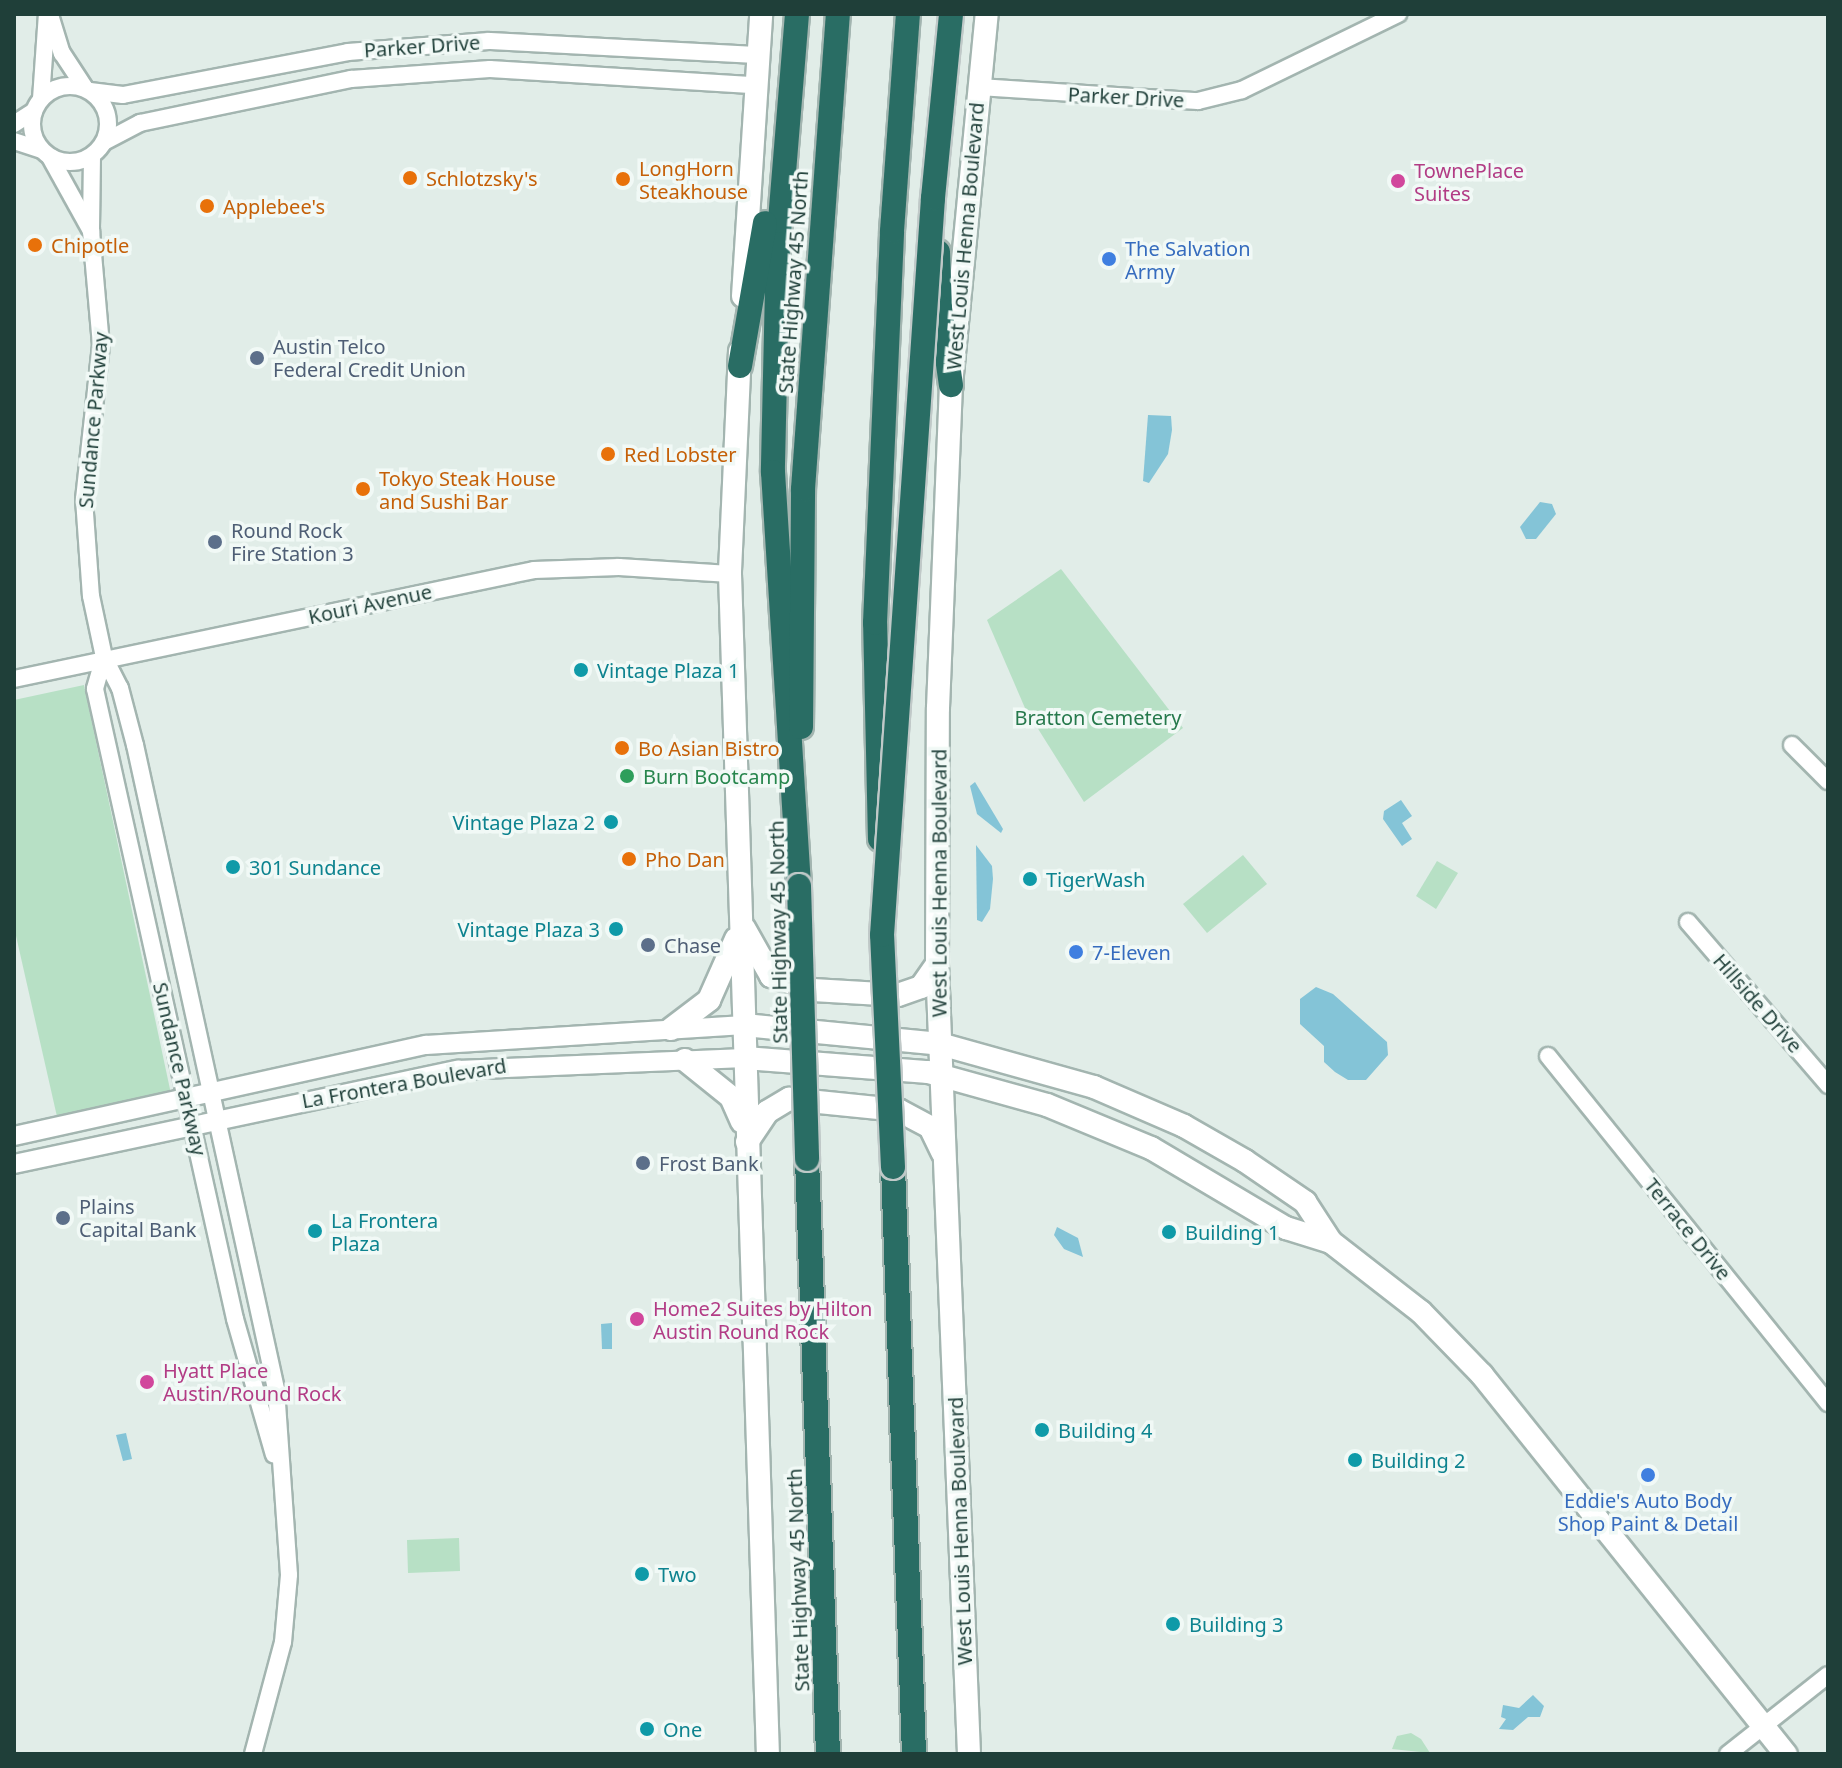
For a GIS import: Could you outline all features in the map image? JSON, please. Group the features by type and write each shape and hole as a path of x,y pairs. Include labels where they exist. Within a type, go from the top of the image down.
{"highway":[{"path":"740,366 755,295 795,14"},
{"path":"795,14 776,272 773,472 799,886"},
{"name":"State Highway 45 North","path":"828,1754 799,886 803,489 820,220 838,14"},
{"path":"908,14 892,231 875,623 882,935 914,1754"},
{"path":"939,14 935,70 940,308 951,385"},
{"path":"882,935 933,198 951,14"}],"main road":[{"path":"761,14 730,574 768,1754"},
{"name":"West Louis Henna Boulevard","path":"969,1754 937,964 939,627 951,385 987,14"},
{"path":"742,923 771,976 794,986 898,995 921,987 937,964"},
{"path":"671,1029 709,1000 742,923"},
{"name":"La Frontera Boulevard","path":"744,1025 940,1044 1094,1087 1164,1117 1245,1161 1305,1202 1331,1242"},
{"name":"La Frontera Boulevard","path":"745,1058 928,1072 942,1079 1047,1105 1151,1148 1286,1228 1331,1242"},
{"path":"685,1060 731,1097 747,1142"},
{"path":"747,1142 767,1112 789,1099 898,1110 930,1127 944,1156"},
{"path":"1151,1148 1164,1117"},
{"path":"1331,1242 1421,1312 1482,1375 1786,1754"}],"street":[{"path":"14,141 71,163 92,156 104,142 107,111 62,53 48,14"},
{"path":"46,154 31,125 37,105 48,14"},
{"name":"Parker Drive","path":"979,87 1198,101 1242,90 1398,14"},
{"path":"489,41 490,69"},
{"name":"Parker Drive","path":"88,90 123,95 348,52 489,41 758,55"},
{"path":"256,69 262,96"},
{"name":"Parker Drive","path":"104,142 140,123 351,79 490,69 755,85"},
{"path":"14,124 61,86 88,90"},
{"name":"Sundance Parkway","path":"46,154 91,231"},
{"name":"Sundance Parkway","path":"92,156 91,231 101,345 84,499 91,596 104,657 120,688 135,745 219,1119 276,1389 281,1479"},
{"name":"Kouri Avenue","path":"14,679 104,657 534,570 619,567 730,574"},
{"name":"Sundance Parkway","path":"104,657 95,689 235,1319 281,1479 289,1523 283,1642 253,1754"},
{"path":"1792,745 1828,781"},
{"name":"Hillside Drive","path":"1688,922 1828,1085"},
{"name":"La Frontera Boulevard","path":"14,1136 454,1041 744,1025"},
{"name":"Terrace Drive","path":"1548,1056 1828,1403"},
{"name":"La Frontera Boulevard","path":"14,1164 192,1124 472,1068 745,1058"},
{"path":"1728,1754 1828,1675"}],"green space":[{"name":"Bratton Cemetery","path":"1061,569 1183,728 1084,802 1025,708 987,620"},
{"path":"84,685 171,1094 58,1121 14,927 14,700"},
{"path":"1243,855 1267,884 1207,933 1183,904"},
{"path":"1437,861 1458,873 1436,909 1416,896"},
{"path":"459,1538 460,1571 408,1573 407,1540"},
{"path":"1411,1733 1421,1739 1430,1753 1392,1749 1397,1736"}],"water":[{"path":"1148,415 1171,416 1172,430 1168,454 1149,483 1143,481"},
{"path":"1540,502 1552,504 1556,514 1536,539 1526,539 1520,527"},
{"path":"975,782 1003,829 1001,833 977,814 970,786"},
{"path":"1401,800 1412,816 1402,823 1412,839 1402,846 1383,819 1384,811"},
{"path":"976,845 992,866 990,909 982,922 977,920"},
{"path":"1316,987 1333,994 1387,1042 1388,1055 1366,1080 1348,1080 1335,1072 1324,1062 1324,1046 1300,1024 1300,999"},
{"path":"1057,1227 1078,1238 1083,1257 1064,1249 1054,1235"},
{"path":"612,1323 612,1349 602,1349 601,1324"},
{"path":"126,1433 132,1459 123,1461 116,1435"},
{"path":"1533,1695 1544,1706 1540,1717 1528,1717 1513,1730 1499,1729 1506,1719 1501,1717 1503,1705 1519,1708"}],"place":[{"name":"Schlotzsky's","path":"410,178"},
{"name":"LongHorn Steakhouse","path":"623,179"},
{"name":"TownePlace Suites","path":"1398,181"},
{"name":"Applebee's","path":"207,206"},
{"name":"Chipotle","path":"35,245"},
{"name":"The Salvation Army","path":"1109,259"},
{"name":"Austin Telco Federal Credit Union","path":"257,358"},
{"name":"Red Lobster","path":"608,454"},
{"name":"Tokyo Steak House and Sushi Bar","path":"363,489"},
{"name":"Round Rock Fire Station 3","path":"215,542"},
{"name":"Vintage Plaza 1","path":"581,670"},
{"name":"Bo Asian Bistro","path":"622,748"},
{"name":"Burn Bootcamp","path":"627,776"},
{"name":"Vintage Plaza 2","path":"611,822"},
{"name":"Pho Dan","path":"629,859"},
{"name":"301 Sundance","path":"233,867"},
{"name":"TigerWash","path":"1030,879"},
{"name":"Vintage Plaza 3","path":"616,929"},
{"name":"Chase","path":"648,945"},
{"name":"7-Eleven","path":"1076,952"},
{"name":"Frost Bank","path":"643,1163"},
{"name":"Plains Capital Bank","path":"63,1218"},
{"name":"La Frontera Plaza","path":"315,1231"},
{"name":"Building 1","path":"1169,1232"},
{"name":"Home2 Suites by Hilton Austin Round Rock","path":"637,1319"},
{"name":"Hyatt Place Austin/Round Rock","path":"147,1382"},
{"name":"Building 4","path":"1042,1430"},
{"name":"Building 2","path":"1355,1460"},
{"name":"Eddie's Auto Body Shop Paint & Detail","path":"1648,1475"},
{"name":"Two","path":"642,1574"},
{"name":"Building 3","path":"1173,1624"},
{"name":"One","path":"647,1729"}]}
